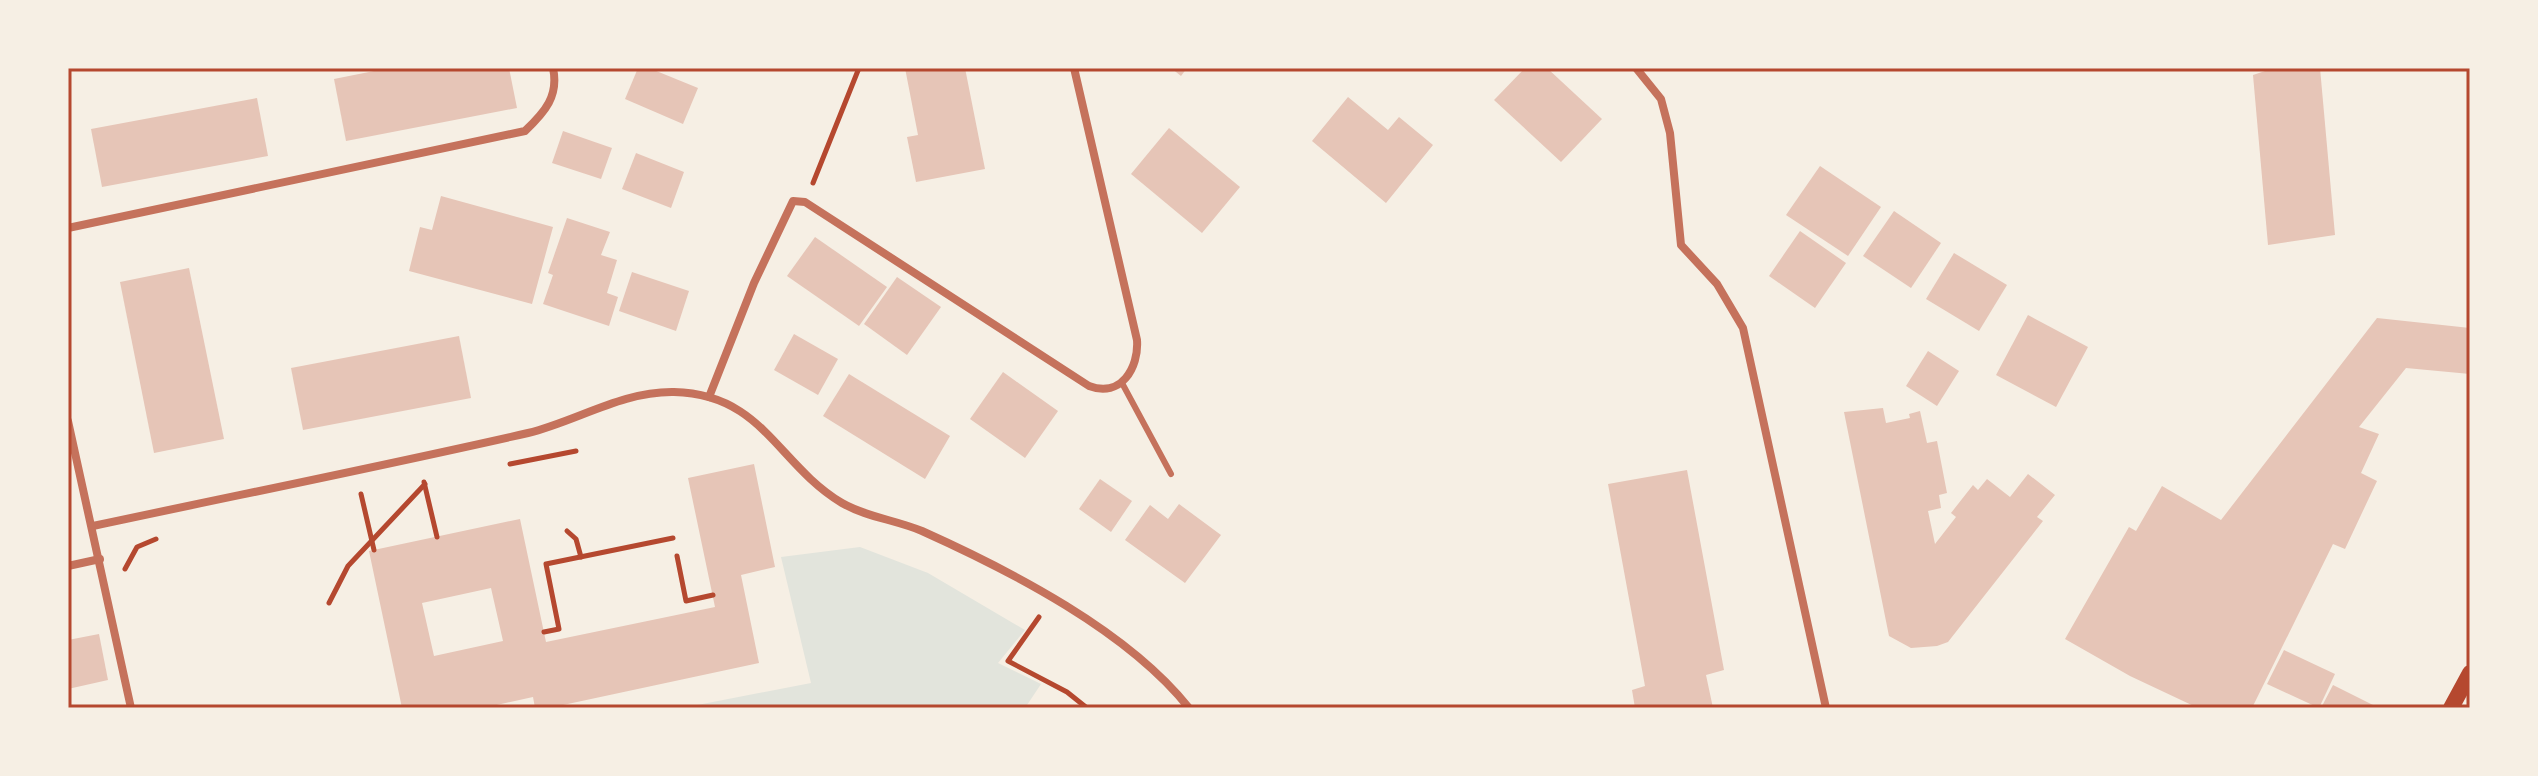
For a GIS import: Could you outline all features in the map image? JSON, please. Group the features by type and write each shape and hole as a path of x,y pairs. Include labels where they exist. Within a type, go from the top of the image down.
{"main road":[{"path":"2459,702 2470,673"}],"street":[{"path":"68,228 525,131 551,99 556,84 553,68"},
{"path":"709,397 786,209 793,201 805,202 1089,386 1108,388 1122,383 1137,360 1137,340 1074,68"},
{"path":"1636,68 1661,99 1670,133 1681,245 1717,284 1743,328 1826,708"},
{"path":"93,526 537,431 646,394 678,392 709,397 761,425 808,478 844,504 917,529 968,553 1078,615 1142,657 1189,708"},
{"path":"68,421 131,708"},
{"path":"68,566 100,559"}],"lane":[{"path":"1122,383 1171,474"}],"path":[{"path":"805,202 859,68"},
{"path":"412,484 424,481 437,537"},
{"path":"329,603 348,566 425,484"},
{"path":"347,497 374,492"},
{"path":"361,494 374,550"},
{"path":"567,531 576,539 581,557"},
{"path":"126,580 125,572 137,547 164,537"},
{"path":"544,632 559,629 546,564 673,538"},
{"path":"677,556 686,601 713,595"},
{"path":"1044,609 1008,661 1067,692 1087,708"}],"shaded area":[{"path":"860,547 928,573 1025,630 998,663 1041,684 1025,708 682,708 811,683 781,557"}],"building":[{"path":"389,68 509,68 517,108 346,141 334,79"},
{"path":"638,68 649,68 698,88 683,124 625,99"},
{"path":"905,68 965,68 985,169 916,182 907,137 918,135"},
{"path":"1171,68 1187,68 1181,76"},
{"path":"1525,68 1547,68 1602,119 1561,162 1494,100"},
{"path":"2274,68 2320,68 2335,235 2268,245 2253,75"},
{"path":"1348,97 1388,130 1399,117 1433,145 1386,203 1312,141"},
{"path":"257,98 268,156 102,187 91,129"},
{"path":"1169,128 1240,187 1202,233 1131,174"},
{"path":"563,131 612,148 601,179 552,163"},
{"path":"636,153 684,172 671,208 622,189"},
{"path":"1820,166 1881,207 1848,256 1786,215"},
{"path":"441,196 553,227 532,304 409,271 420,227 432,230"},
{"path":"1894,211 1941,243 1911,288 1863,256"},
{"path":"567,218 610,232 601,255 617,260 607,293 618,297 609,326 543,304 553,275 548,273"},
{"path":"1800,231 1846,263 1815,308 1769,276"},
{"path":"815,237 887,287 859,326 787,276"},
{"path":"1954,253 2007,285 1979,331 1926,299"},
{"path":"189,268 224,439 154,453 120,282"},
{"path":"632,272 689,291 676,331 619,311"},
{"path":"897,277 941,307 907,355 864,324"},
{"path":"2028,315 2088,347 2056,407 1996,375"},
{"path":"2377,318 2470,328 2470,374 2406,368 2359,427 2379,434 2361,473 2377,481 2345,549 2333,544 2252,708 2198,708 2130,676 2065,639 2129,527 2136,531 2162,486 2221,520"},
{"path":"794,334 838,359 818,395 774,370"},
{"path":"459,336 471,398 303,430 291,368"},
{"path":"1928,351 1959,371 1937,406 1906,386"},
{"path":"1003,372 1058,411 1025,458 970,419"},
{"path":"849,374 950,436 925,479 823,416"},
{"path":"1883,408 1886,423 1910,418 1909,414 1920,411 1927,443 1937,441 1947,493 1939,495 1941,508 1928,511 1935,544 1956,517 1951,513 1973,485 1978,490 1987,479 2010,497 2028,474 2055,495 2037,517 2043,521 1948,642 1937,646 1911,648 1889,636 1844,412"},
{"path":"754,464 775,567 741,575 759,663 549,708 535,708 533,697 483,708 402,708 369,551 520,519 546,642 715,607 688,478","holes":["491,588 503,641 434,656 422,603"]},
{"path":"1687,470 1724,670 1706,675 1713,708 1635,708 1632,690 1645,686 1608,484"},
{"path":"1100,479 1132,501 1111,532 1079,509"},
{"path":"1179,504 1221,535 1185,583 1125,540 1150,505 1168,519"},
{"path":"99,634 108,680 68,689 68,640"},
{"path":"2284,650 2335,674 2319,708 2267,684"},
{"path":"2333,685 2373,705 2372,708 2321,708"}]}
